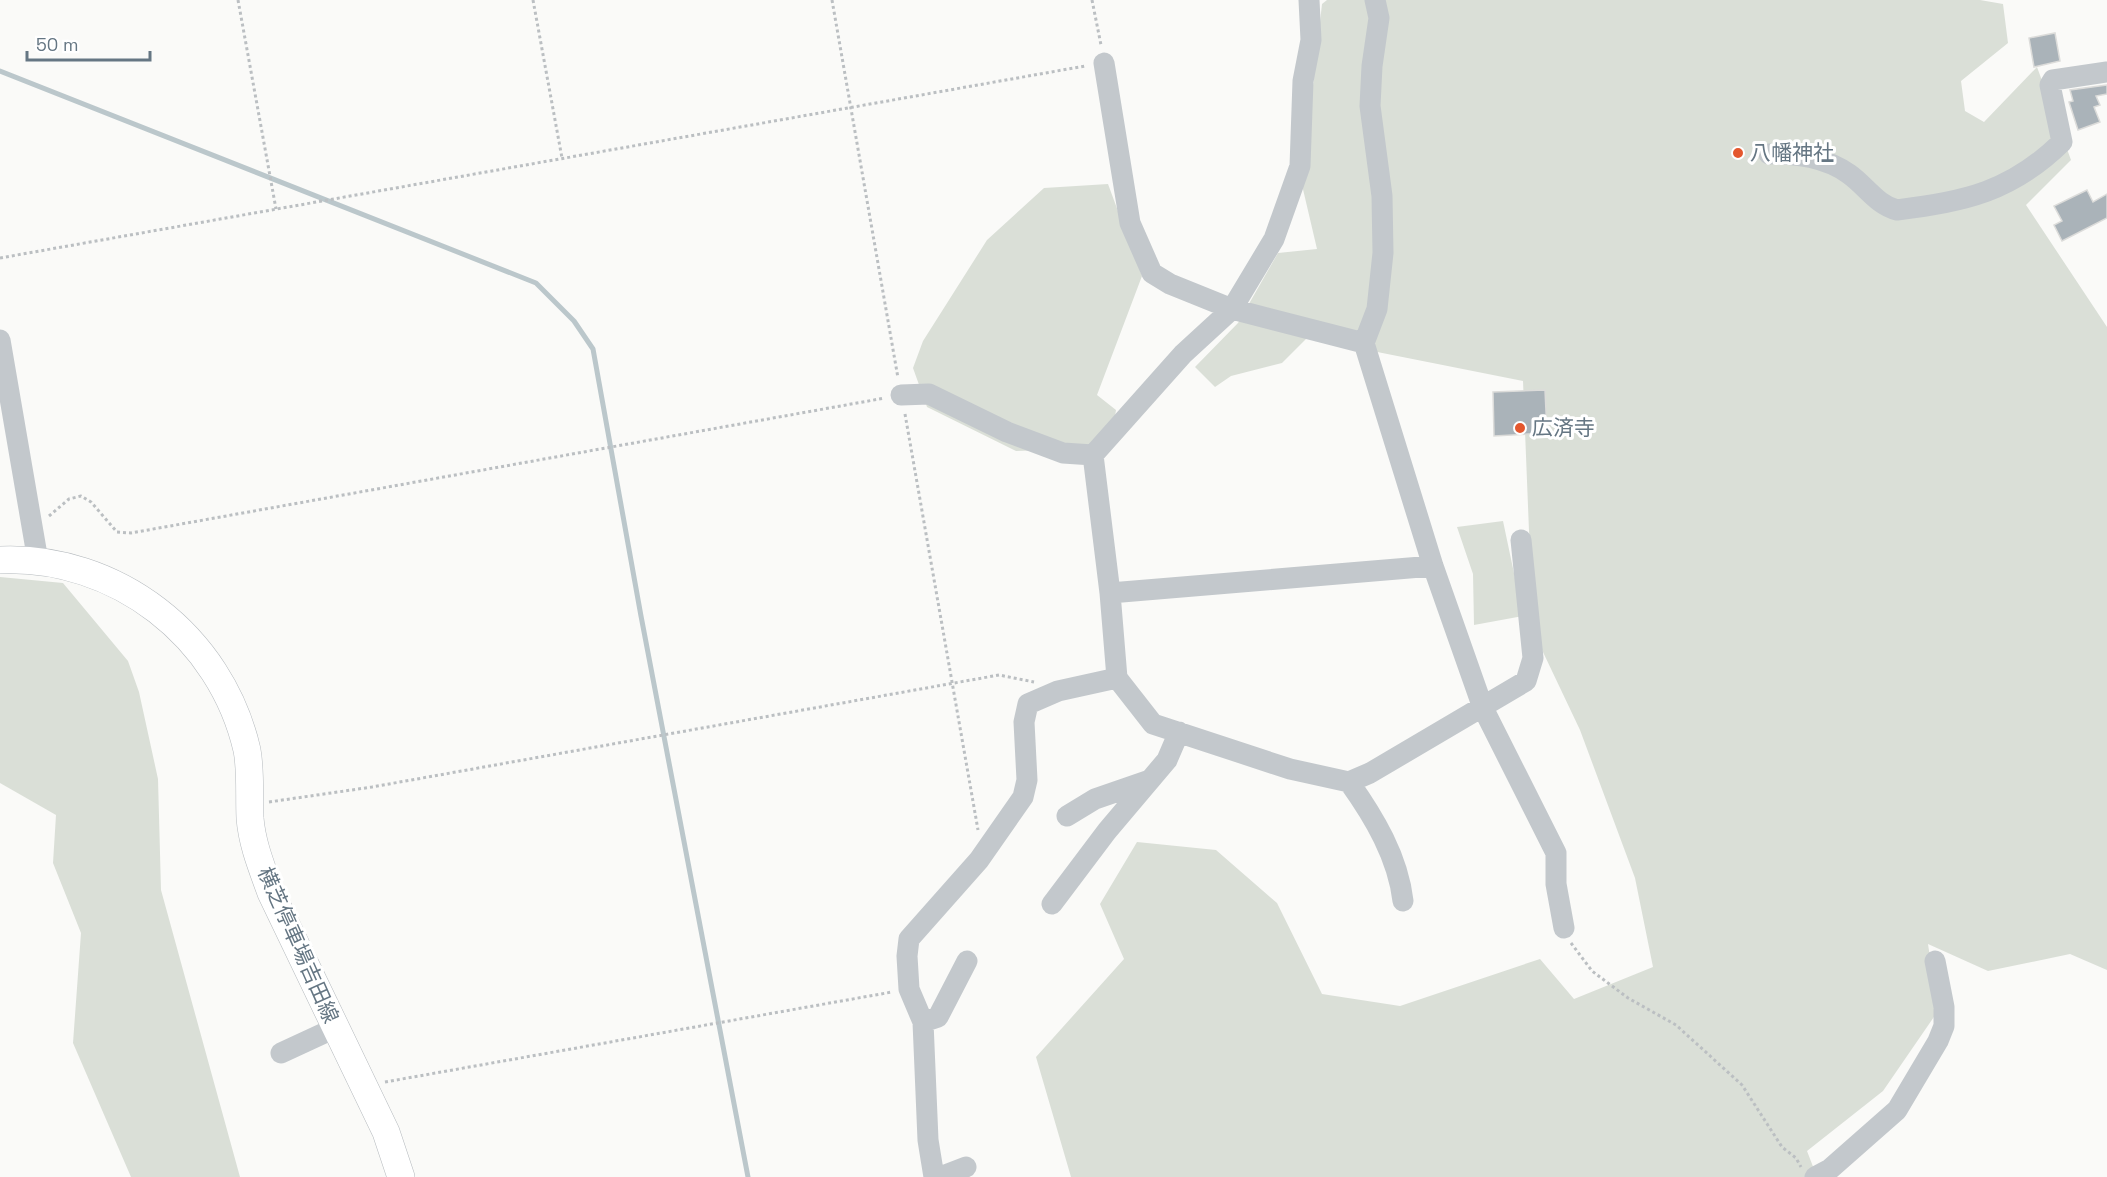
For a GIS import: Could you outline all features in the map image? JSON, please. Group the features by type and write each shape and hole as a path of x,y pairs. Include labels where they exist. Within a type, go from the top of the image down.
{"main road":[{"name":"横芝停車場吉田線","path":"0,560 61,564 97,575 131,591 163,614 193,643 225,691 238,719 247,752 249,804 254,846 271,893 386,1132 401,1177"}],"street":[{"path":"1309,0 1311,40 1303,81 1300,166 1274,239 1232,309 1183,354 1093,455 1110,593 1117,678 1153,724 1290,769 1349,782 1370,773 1526,681 1533,658 1521,540"},
{"path":"1375,0 1379,18 1372,66 1370,106 1382,196 1383,253 1377,309 1364,343 1433,566 1483,708 1556,853 1556,884 1564,928"},
{"path":"1104,63 1130,223 1152,273 1170,284 1232,309 1364,343"},
{"path":"1769,154 1789,153 1836,166 1850,175 1887,208 1897,210 1972,198 2030,171 2062,142 2051,82 2107,72"},
{"path":"0,340 38,561"},
{"path":"901,395 929,394 1006,432 1063,453 1093,455"},
{"path":"1110,593 1433,566"},
{"path":"934,1177 928,1140 923,1022 909,988 907,956 909,939 983,855 1023,796 1027,780 1024,722 1028,704 1058,691 1117,678"},
{"path":"1052,904 1107,831 1167,760 1179,732"},
{"path":"1067,816 1095,799 1150,780"},
{"path":"1349,782 1373,816 1389,850 1402,902"},
{"path":"923,1022 938,1017 967,961"},
{"path":"1808,1172 1840,1162 1897,1110 1938,1041 1944,1026 1944,1008 1935,961"},
{"path":"281,1053 335,1028"},
{"path":"940,1177 966,1167"}],"path":[{"path":"238,0 276,209"},
{"path":"533,0 562,158"},
{"path":"832,0 983,855"},
{"path":"0,258 1104,63 1092,0"},
{"path":"32,530 69,499 81,496 91,502 117,532 130,533 901,395"},
{"path":"249,804 372,787 999,675 1024,678 1058,691"},
{"path":"1564,928 1574,949 1592,971 1628,998 1676,1025 1742,1085 1782,1147 1808,1172"},
{"path":"362,1086 909,988"}],"shaded area":[{"path":"1327,0 1980,0 2003,4 2008,43 1961,81 1965,111 1984,122 2037,67 2071,160 2026,205 2107,327 2107,970 2070,954 1988,971 1928,944 1938,1011 1883,1091 1807,1151 1817,1177 1071,1177 1036,1057 1124,959 1100,904 1137,842 1216,850 1277,903 1322,994 1400,1006 1540,959 1574,999 1653,967 1635,878 1580,730 1533,631 1523,381 1307,338 1282,363 1231,376 1215,387 1195,367 1238,323 1278,253 1317,249 1302,185 1322,4"},
{"path":"1108,184 1142,276 1097,395 1116,410 1110,448 1016,451 927,407 913,368 923,341 987,240 1044,188"},
{"path":"1503,521 1523,616 1474,625 1473,574 1457,527"},
{"path":"0,577 63,583 128,661 139,692 158,779 161,890 240,1177 131,1177 73,1043 81,933 53,863 56,815 0,783"}],"building":[{"path":"2055,33 2060,61 2034,67 2029,38"},
{"path":"2107,85 2107,94 2096,96 2100,105 2094,107 2100,122 2078,130 2069,102 2073,101 2070,90"},
{"path":"2087,190 2093,202 2107,194 2107,218 2062,241 2054,225 2062,221 2054,206"},
{"path":"1545,390 1547,433 1494,436 1493,392"}],"waterway":[{"path":"0,71 536,283 574,321 593,349 641,616 748,1177"}],"place":[{"name":"八幡神社","path":"1738,153"},
{"name":"広済寺","path":"1520,428"}]}
